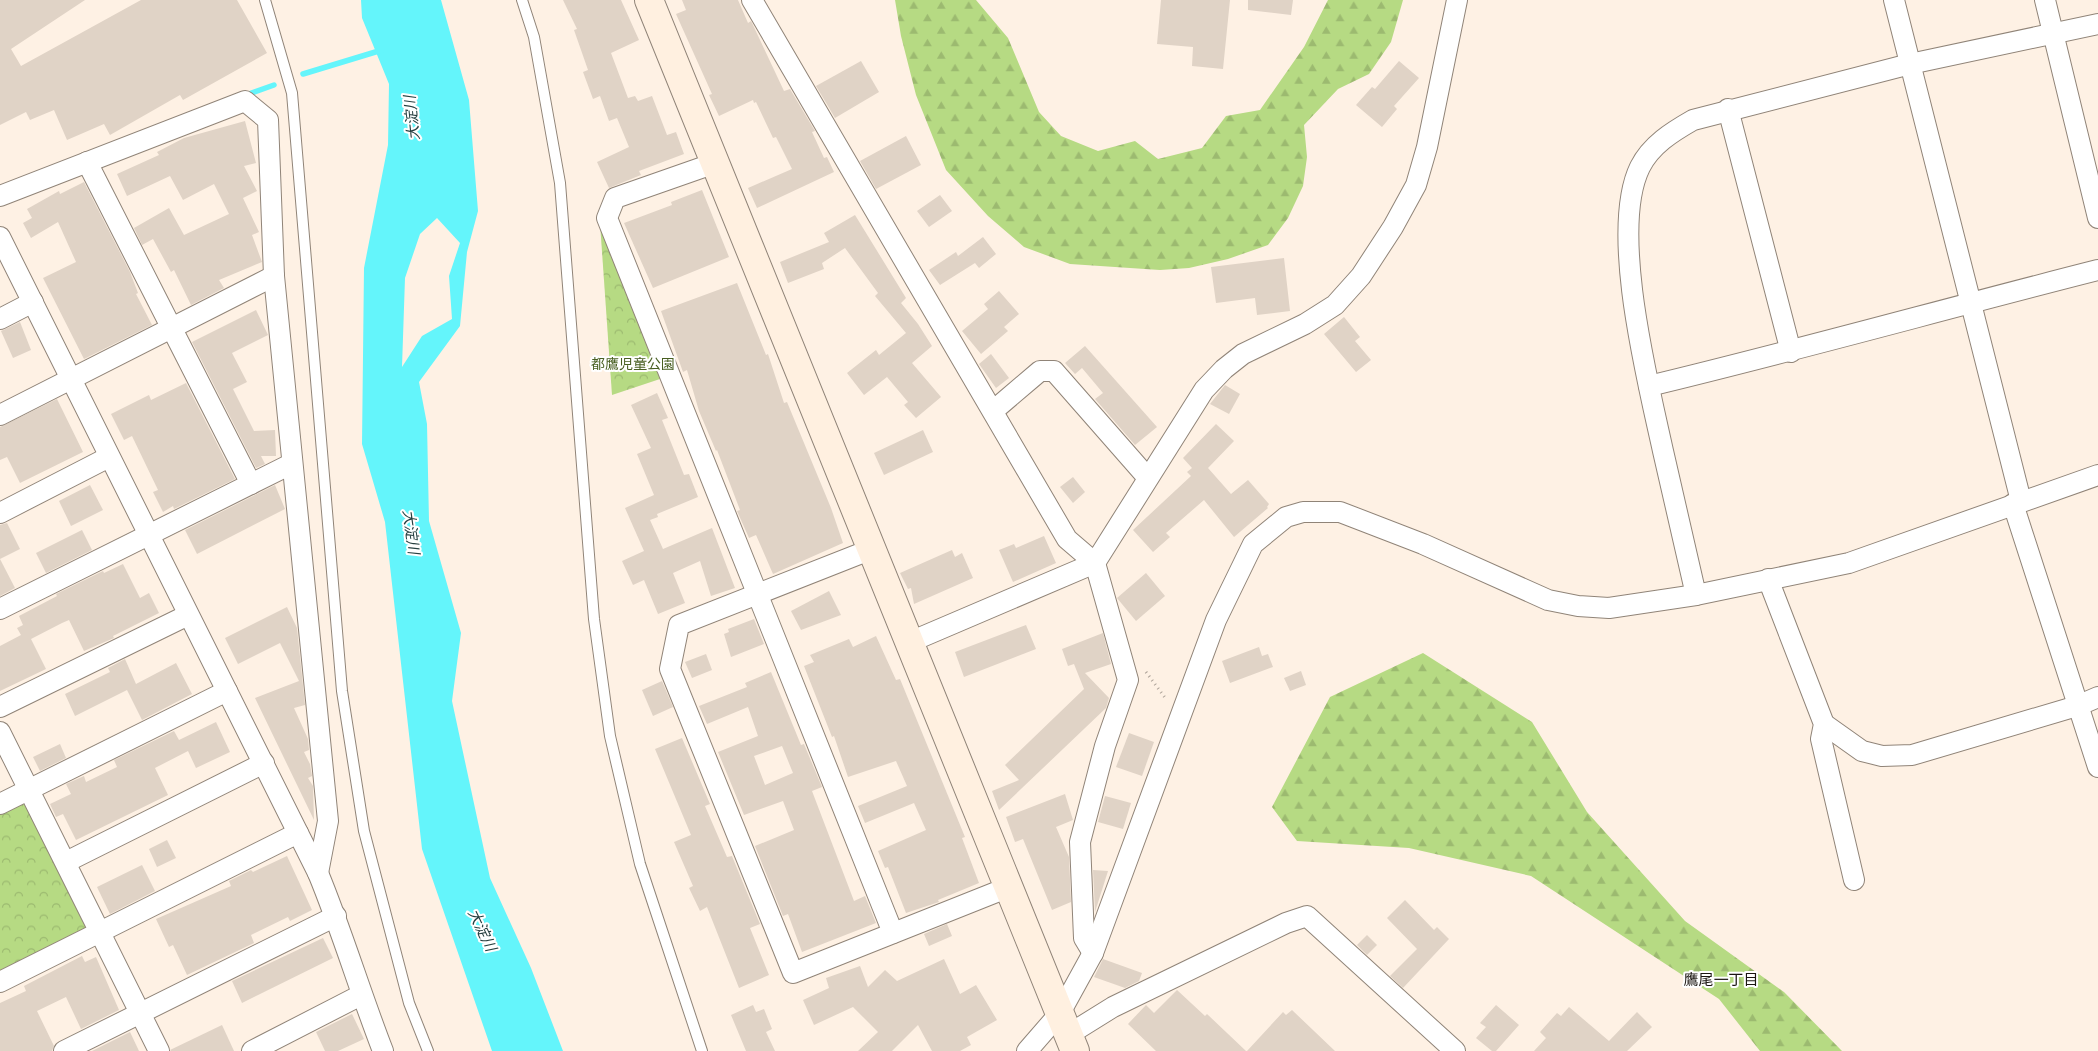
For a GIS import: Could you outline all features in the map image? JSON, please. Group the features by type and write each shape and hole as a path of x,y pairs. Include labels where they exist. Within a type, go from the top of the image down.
{"street":[{"path":"649,0 1068,1033"},
{"path":"752,0 1067,539 1095,563 1128,680 1105,746 1080,842 1084,938 1092,953"},
{"path":"910,642 1095,563 1147,477 1204,390 1224,368 1243,354 1305,324 1335,305 1361,276 1393,227 1416,185 1426,147 1457,0"},
{"path":"1894,0 1972,302 2017,503 2077,706 2098,767"},
{"path":"2045,0 2098,218"},
{"path":"1696,595 1638,329 1629,254 1629,201 1640,166 1654,148 1670,134 1693,120 1910,64 2098,24"},
{"path":"0,196 245,101 268,120 274,276 291,464 328,821 318,873"},
{"path":"1728,110 1791,352"},
{"path":"87,162 170,329 251,484"},
{"path":"715,163 615,198 608,218 894,933"},
{"path":"0,237 318,873 336,916 361,995 383,1051"},
{"path":"1649,386 1791,352 1972,302 2098,270"},
{"path":"0,415 70,377 274,276"},
{"path":"0,319 33,302"},
{"path":"993,411 1040,371 1054,371 1147,477"},
{"path":"0,513 109,456"},
{"path":"0,609 291,464"},
{"path":"1068,1033 1092,953 1216,620 1253,544 1286,517 1303,512 1340,512 1423,544 1548,600 1578,606 1609,608 1696,595 1849,563 2098,475"},
{"path":"872,549 679,625 670,669 793,973 1009,886"},
{"path":"1768,580 1824,724 1822,739 1854,880"},
{"path":"0,707 188,615"},
{"path":"0,804 227,691"},
{"path":"1824,724 1862,751 1882,756 1912,755 2077,706 2098,697"},
{"path":"0,732 159,1051"},
{"path":"66,862 264,762"},
{"path":"0,982 298,833"},
{"path":"64,1051 336,916"},
{"path":"1037,1047 1068,1033 1113,1007 1286,923 1307,916 1455,1051"},
{"path":"252,1051 361,995"}],"lane":[{"path":"266,0 292,93 342,691 364,832 409,1003 428,1051"},
{"path":"522,0 534,37 560,183 594,619 610,736 640,864 702,1051"}],"green space":[{"path":"895,0 976,0 1008,38 1039,112 1061,136 1098,151 1135,141 1158,159 1202,148 1226,116 1260,110 1304,47 1328,0 1403,0 1391,42 1369,74 1338,89 1304,125 1307,157 1303,186 1288,218 1268,245 1228,259 1189,268 1160,270 1070,264 1024,247 988,216 946,170 916,95 901,36"},
{"name":"都鷹児童公園","path":"600,223 663,378 612,395"},
{"path":"1423,653 1532,722 1587,812 1685,921 1784,992 1842,1051 1760,1051 1719,999 1531,876 1409,848 1297,841 1272,807 1330,697"},
{"path":"29,789 101,933 0,982 0,804"}],"water":[{"name":"大淀川","path":"361,0 441,0 469,100 478,211 467,252 460,326 419,382 427,424 429,521 461,633 452,701 490,878 531,968 563,1051 492,1051 422,849 385,522 362,444 364,268 388,145 389,84 362,18","holes":["437,218 460,243 449,276 452,319 422,336 402,367 405,278 420,234"]}],"building":[{"path":"0,0 85,0 11,49 21,66 141,0 237,0 267,53 183,100 180,95 110,135 104,124 67,140 54,110 30,120 26,112 0,125"},
{"path":"563,0 621,0 639,40 611,53 628,98 635,96 638,101 652,96 667,135 676,132 684,154 639,171 641,175 609,188 597,162 629,147 617,118 609,121 600,96 593,99 583,72 588,70 574,30 577,29"},
{"path":"682,0 738,0 748,23 751,21 784,91 790,89 815,131 812,132 824,158 827,157 834,172 757,208 748,188 792,169 776,137 773,138 756,102 754,103 753,100 719,116 709,95 712,94 676,14 686,10"},
{"path":"1161,0 1230,0 1223,69 1192,66 1193,47 1157,44"},
{"path":"1248,0 1293,0 1291,15 1248,10"},
{"path":"861,61 879,92 835,118 816,86"},
{"path":"1399,61 1419,78 1394,106 1397,109 1382,127 1356,105 1372,87 1375,89"},
{"path":"245,121 256,163 244,166 257,191 243,198 259,232 252,235 262,262 219,280 224,288 191,305 174,270 171,272 153,239 142,245 134,228 169,208 184,235 229,214 214,184 183,200 170,176 127,196 117,174 159,155 157,152 184,138"},
{"path":"906,136 921,165 876,189 860,161"},
{"path":"84,182 130,272 138,293 136,294 152,325 84,359 43,278 76,262 58,222 31,238 23,223 32,218 27,209 59,191 60,194"},
{"path":"702,190 729,257 653,288 624,223 672,205 671,202"},
{"path":"940,195 952,211 929,227 917,211"},
{"path":"855,215 906,298 901,303 918,324 932,346 912,363 941,397 916,418 904,405 908,402 887,377 864,395 847,373 876,350 879,355 906,333 875,296 878,293 845,248 822,263 824,269 788,283 780,262 829,242 824,233"},
{"path":"983,237 996,254 979,268 975,263 940,285 929,270 956,252 958,256"},
{"path":"1284,258 1290,311 1257,315 1255,298 1216,303 1211,267"},
{"path":"737,283 766,355 768,354 784,403 787,402 831,508 843,543 773,574 756,535 749,538 737,511 740,510 717,450 699,411 687,370 683,372 661,311"},
{"path":"999,291 1019,314 1004,327 1008,331 981,354 962,331 988,309 984,304"},
{"path":"256,310 268,335 232,353 247,382 233,389 254,431 275,430 276,456 261,456 265,464 256,468 192,342"},
{"path":"1344,317 1360,337 1355,341 1371,360 1356,372 1324,334"},
{"path":"20,322 31,350 13,358 1,331"},
{"path":"1085,346 1157,427 1135,445 1095,399 1103,393 1082,368 1075,374 1065,363"},
{"path":"991,354 1009,378 996,388 979,364"},
{"path":"186,383 235,479 174,509 173,506 163,512 153,492 158,490 132,436 124,440 111,414 149,395 151,400"},
{"path":"1225,385 1240,394 1229,414 1210,404"},
{"path":"657,393 668,418 662,420 684,475 689,474 698,497 657,514 658,517 650,520 663,549 712,528 735,588 711,596 700,561 673,573 685,603 658,614 644,580 633,585 622,561 644,551 625,508 654,495 637,454 651,448 631,405"},
{"path":"57,399 83,452 20,483 7,457 0,460 0,427"},
{"path":"1216,424 1234,441 1208,468 1231,494 1248,480 1269,504 1268,508 1234,537 1204,500 1166,533 1170,537 1153,552 1133,530 1191,476 1187,472 1192,468 1183,458"},
{"path":"923,430 933,452 884,475 874,453"},
{"path":"1073,477 1085,492 1073,503 1060,487"},
{"path":"90,485 103,510 71,526 59,501"},
{"path":"275,485 285,509 197,554 185,530"},
{"path":"7,523 20,549 0,559 0,525"},
{"path":"82,530 92,550 46,573 36,553"},
{"path":"1044,536 1056,563 1013,582 999,550 1014,544 1016,548"},
{"path":"952,550 955,557 962,553 973,578 914,604 911,588 908,589 900,573"},
{"path":"0,559 15,588 0,596"},
{"path":"123,564 140,598 149,593 159,613 113,636 114,638 84,651 69,620 62,623 31,639 46,669 0,691 0,646 21,635 17,628 23,625 19,616 57,596 56,594 103,571 104,573"},
{"path":"1146,573 1165,596 1136,621 1117,598"},
{"path":"829,591 841,615 801,630 791,611"},
{"path":"287,607 297,628 305,705 294,708 308,739 309,750 304,752 310,764 312,776 308,778 313,786 314,820 255,698 299,681 280,643 238,664 225,638"},
{"path":"754,619 764,644 731,657 724,634 729,632 728,629"},
{"path":"1026,625 1036,649 964,677 955,652"},
{"path":"1103,633 1111,664 1085,673 1109,698 1106,708 999,810 992,791 1019,780 1005,765 1084,689 1074,664 1068,666 1062,649"},
{"path":"876,636 896,680 900,679 965,837 962,838 979,883 938,900 939,902 906,913 888,867 885,868 878,851 926,830 914,803 865,823 858,806 907,786 896,761 848,777 834,736 832,737 804,666 814,662 810,655 849,639 853,647"},
{"path":"1259,647 1262,656 1268,654 1273,667 1230,683 1222,661"},
{"path":"706,654 712,670 692,678 685,662"},
{"path":"125,659 136,684 176,663 192,694 142,720 127,690 75,716 65,694 110,672 108,668"},
{"path":"1301,671 1306,685 1290,691 1284,678"},
{"path":"771,672 801,745 804,744 822,787 812,791 854,901 865,896 876,923 802,952 788,914 783,916 755,846 794,830 783,801 744,815 718,752 758,736 748,707 707,724 699,706 747,687 745,683","holes":["782,746 793,773 765,785 754,756"]},
{"path":"662,681 673,707 653,716 642,690"},
{"path":"216,722 230,752 196,768 188,751 155,768 168,795 76,840 63,814 56,817 50,804 71,794 66,784 84,776 86,782 117,767 114,760 174,731 179,740"},
{"path":"1129,733 1154,742 1142,776 1116,767"},
{"path":"682,738 710,804 705,806 727,857 732,856 760,924 750,928 769,975 739,988 707,907 700,911 689,888 693,886 674,842 691,835 655,749"},
{"path":"60,744 66,758 40,771 33,757"},
{"path":"1065,794 1073,820 1056,827 1069,857 1071,902 1052,910 1023,839 1015,842 1006,817"},
{"path":"1105,796 1131,803 1123,829 1098,822"},
{"path":"167,840 176,858 157,867 149,849"},
{"path":"287,856 312,910 290,921 288,917 251,935 254,943 187,975 173,945 169,947 156,919 231,886 229,881 251,870 253,872"},
{"path":"142,865 155,891 110,914 97,887"},
{"path":"1093,870 1108,871 1095,912"},
{"path":"1405,900 1434,930 1437,927 1449,939 1403,988 1390,976 1417,949 1387,918"},
{"path":"947,924 952,936 929,946 924,934"},
{"path":"1367,935 1377,945 1367,955 1357,945"},
{"path":"323,938 333,958 242,1003 232,981"},
{"path":"82,956 85,962 96,957 119,1010 81,1029 66,997 37,1011 54,1046 52,1051 0,1051 0,1003 26,991 24,986"},
{"path":"944,959 960,994 976,985 997,1020 967,1037 971,1045 960,1051 932,1051 918,1025 892,1051 858,1051 878,1032 853,1007 814,1025 803,1000 829,988 826,978 860,966 868,987 885,970 897,981"},
{"path":"1103,959 1142,973 1139,981 1125,988 1094,977"},
{"path":"1177,990 1205,1016 1207,1014 1246,1051 1156,1051 1128,1024 1146,1005 1154,1013"},
{"path":"753,1005 756,1012 764,1009 772,1029 766,1032 775,1051 746,1051 731,1015"},
{"path":"1496,1005 1519,1025 1496,1051 1492,1051 1476,1038 1486,1027 1480,1023"},
{"path":"1569,1007 1609,1041 1637,1012 1652,1027 1627,1051 1534,1051 1546,1038 1540,1032 1557,1013 1561,1016"},
{"path":"1292,1010 1335,1051 1247,1051 1283,1012 1286,1015"},
{"path":"352,1014 364,1039 338,1051 325,1051 316,1032"},
{"path":"222,1025 234,1051 170,1050"},
{"path":"130,1032 139,1051 92,1051"}],"waterway":[{"path":"303,74 382,50"},
{"path":"246,95 274,85"}],"district":[{"name":"鷹尾一丁目","path":"1721,980"}]}
